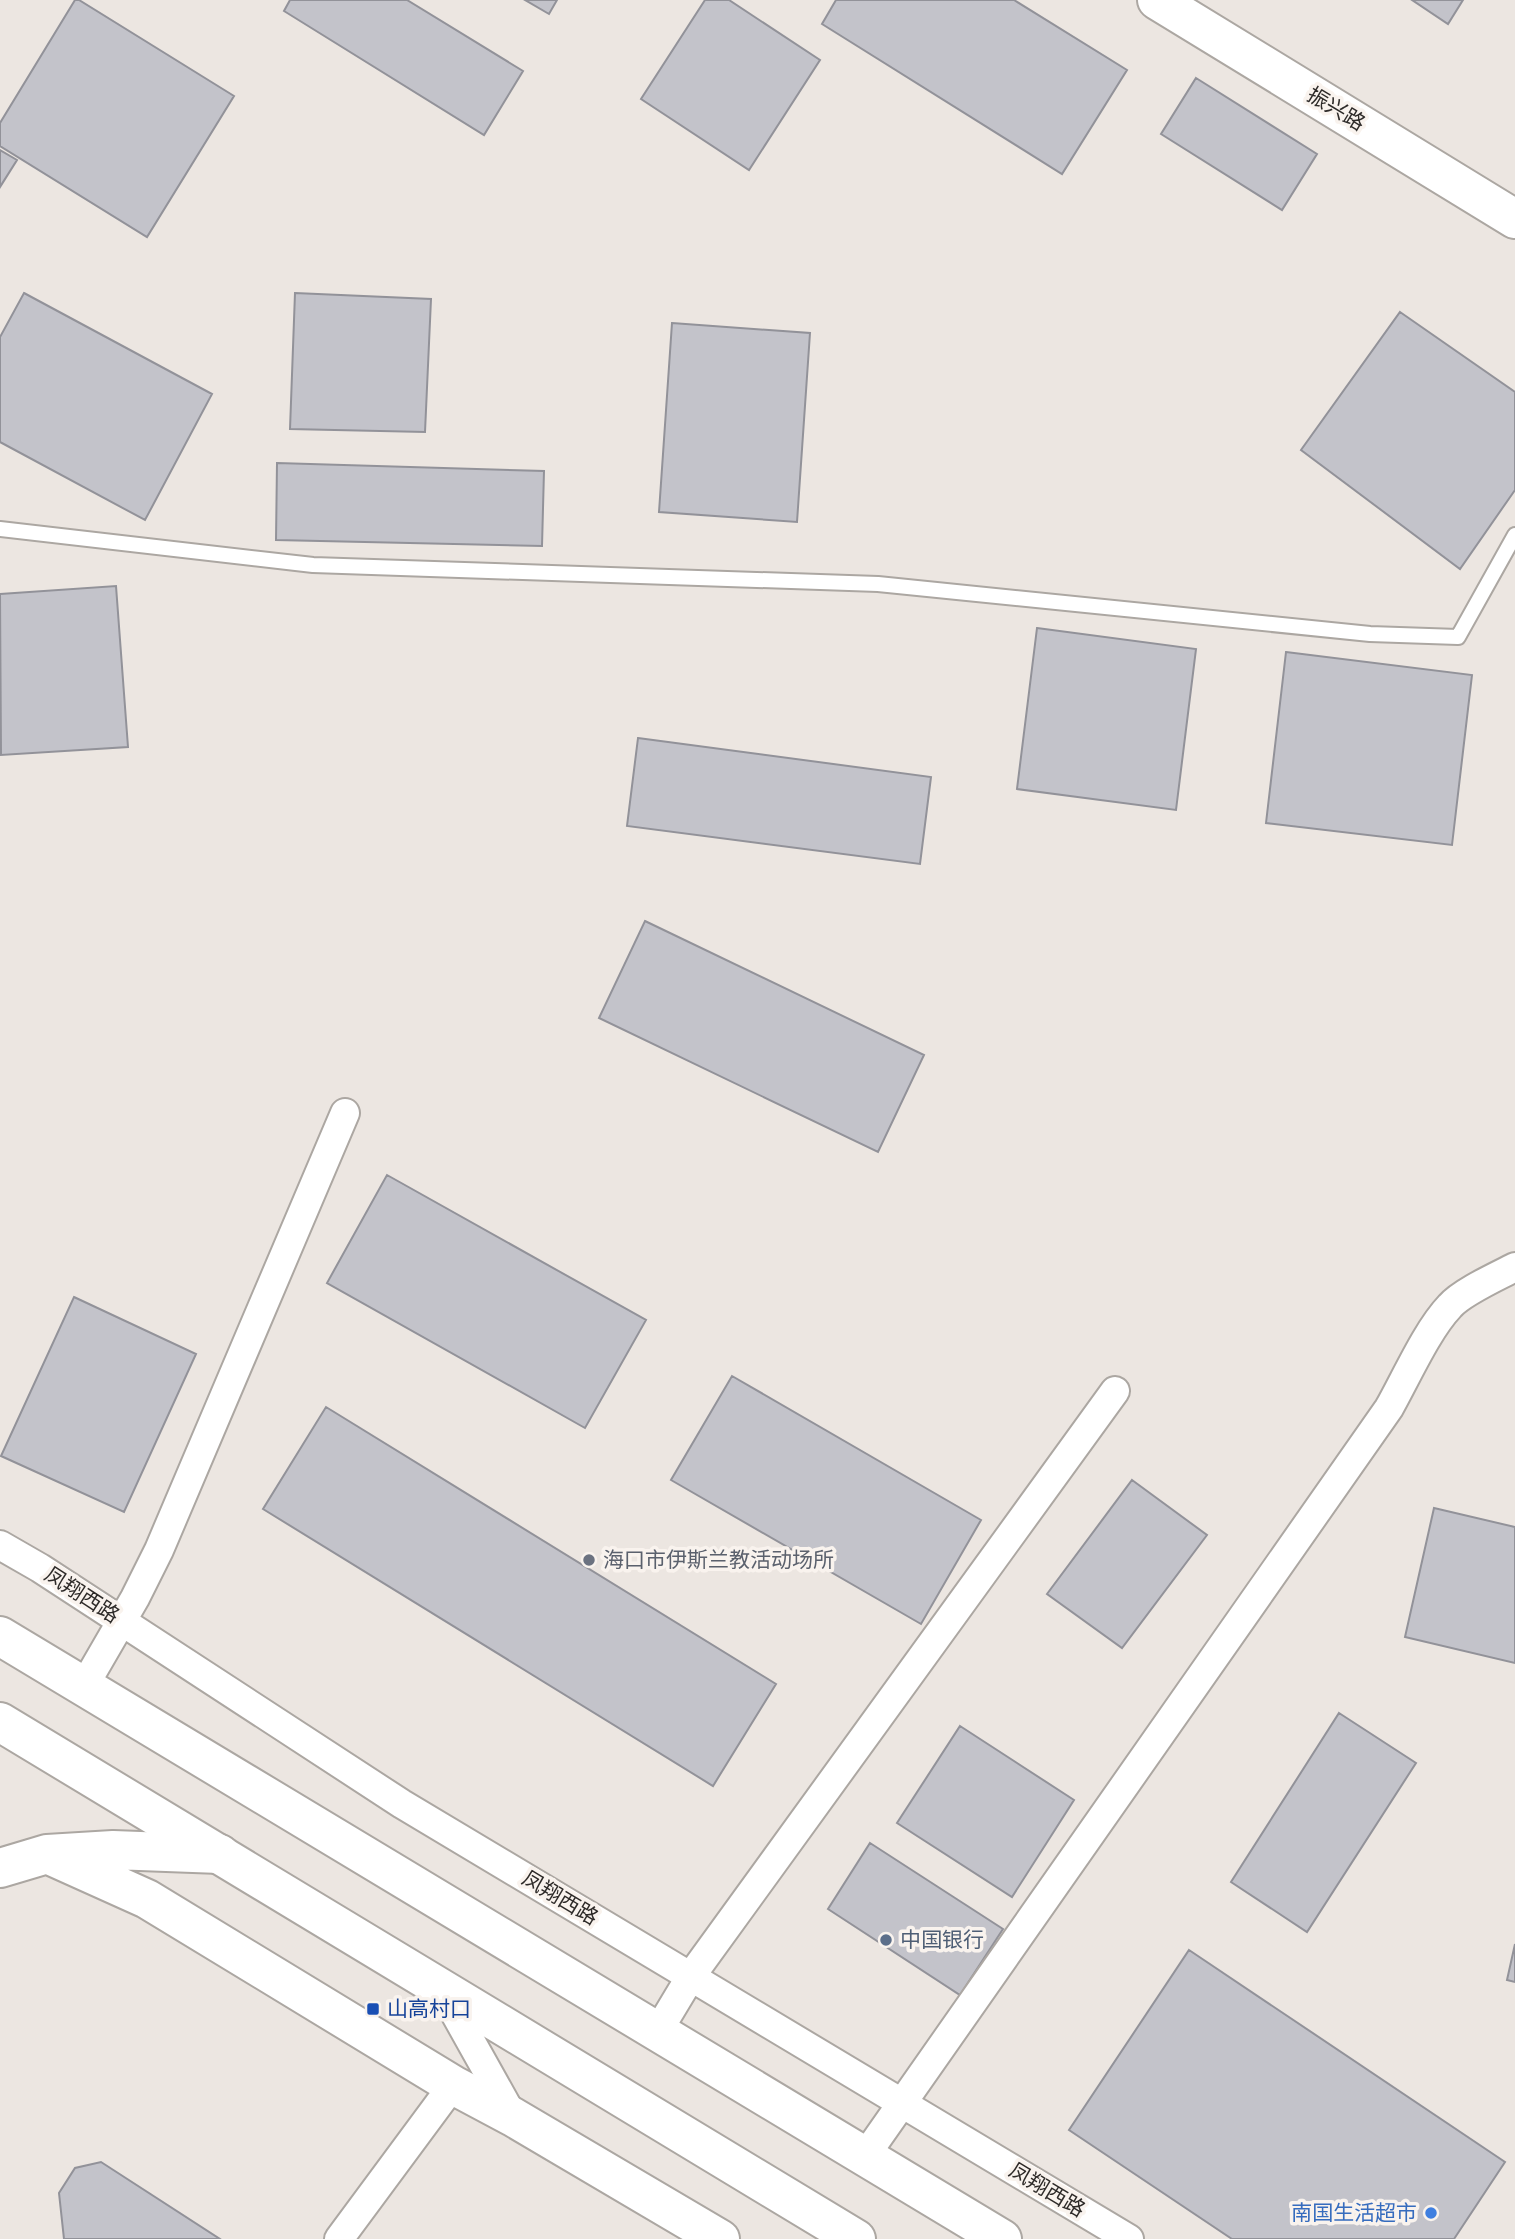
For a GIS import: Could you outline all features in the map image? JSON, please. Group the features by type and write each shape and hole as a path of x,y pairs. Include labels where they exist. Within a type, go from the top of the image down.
{"main road":[{"name":"振兴路","path":"1157,0 1515,219"},
{"path":"0,1636 1002,2239"},
{"path":"0,1722 856,2239"},
{"path":"0,1868 47,1854 113,1850 220,1854"},
{"path":"47,1854 147,1899 453,2085 513,2117 720,2239"}],"street":[{"path":"84,1686 159,1550 345,1113"},
{"path":"865,2156 1389,1408 1428,1338 1451,1304 1515,1267"},
{"path":"658,2031 691,1976 1115,1391"},
{"name":"凤翔西路","path":"0,1545 40,1568 402,1804 1129,2239"},
{"path":"441,1988 513,2117"},
{"path":"339,2239 453,2085"}],"lane":[{"path":"0,529 313,565 878,584 1370,634 1458,637 1515,535"}],"building":[{"path":"75,0 234,96 147,237 0,146 0,123"},
{"path":"290,0 407,0 523,71 484,135 284,11"},
{"path":"525,0 557,0 549,14"},
{"path":"705,0 729,0 820,60 749,170 641,99"},
{"path":"836,0 1014,0 1127,70 1062,174 822,24"},
{"path":"1412,0 1463,0 1448,24"},
{"path":"1196,78 1317,154 1282,210 1161,134"},
{"path":"0,150 17,160 0,187"},
{"path":"24,293 212,394 145,520 0,442 0,337"},
{"path":"295,293 431,299 425,432 290,429"},
{"path":"1400,312 1515,392 1515,490 1460,569 1301,450"},
{"path":"672,323 810,333 797,522 659,512"},
{"path":"277,463 544,471 542,546 276,540"},
{"path":"116,586 128,747 1,755 0,594"},
{"path":"1037,628 1196,649 1176,810 1017,789"},
{"path":"1286,652 1472,675 1452,845 1266,823"},
{"path":"638,738 931,777 920,864 627,826"},
{"path":"645,921 924,1055 878,1152 599,1018"},
{"path":"387,1175 646,1320 585,1428 327,1283"},
{"path":"74,1297 196,1354 124,1512 1,1456"},
{"path":"732,1376 981,1520 921,1624 671,1480"},
{"path":"326,1407 776,1684 713,1786 263,1509"},
{"path":"1132,1480 1207,1535 1122,1648 1047,1594"},
{"path":"1434,1508 1515,1527 1515,1663 1405,1637"},
{"path":"1339,1713 1416,1763 1307,1932 1231,1882"},
{"path":"960,1726 1074,1800 1012,1897 897,1823"},
{"path":"870,1843 1003,1929 960,1995 828,1909"},
{"path":"1515,1944 1515,1982 1507,1980"},
{"path":"1189,1950 1505,2162 1454,2239 1232,2239 1069,2130"},
{"path":"101,2162 220,2239 64,2239 59,2193 75,2168"}],"place":[{"name":"海口市伊斯兰教活动场所","path":"589,1560"},
{"name":"中国银行","path":"886,1940"},
{"name":"山高村口","path":"373,2009"},
{"name":"南国生活超市","path":"1431,2213"}]}
